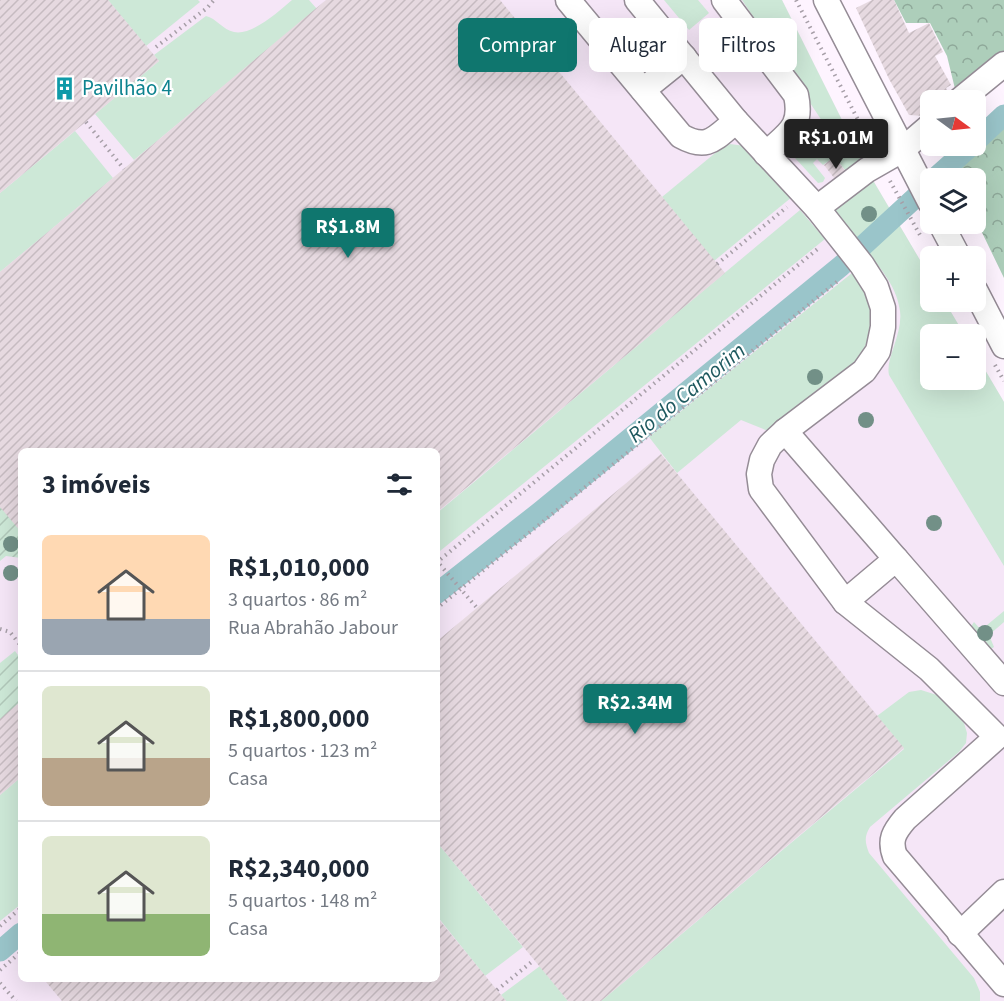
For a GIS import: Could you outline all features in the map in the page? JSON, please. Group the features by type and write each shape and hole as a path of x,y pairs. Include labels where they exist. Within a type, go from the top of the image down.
{"street":[{"path":"568,0 681,136 693,143 709,142 736,121"},
{"path":"637,0 652,18"},
{"path":"724,0 796,95 800,112 794,128 766,154"},
{"path":"826,0 920,184"},
{"path":"687,61 736,121 811,200 862,265 876,287 883,308 883,327 878,351 864,371 786,430 770,445 762,460 759,474 761,489 845,602 929,669 1002,737 905,819 895,830 891,844 895,856 1004,984"},
{"path":"972,90 1004,64"},
{"path":"643,90 665,72"},
{"path":"811,200 880,163 905,157 920,138"},
{"path":"986,311 1004,346"},
{"path":"786,430 1004,683"},
{"path":"845,602 896,559"},
{"path":"960,934 1004,892"}],"path":[{"path":"156,47 207,8 214,0"},
{"path":"796,0 911,219"},
{"path":"86,122 124,169"},
{"path":"717,264 811,200"},
{"path":"440,558 840,237"},
{"path":"440,606 839,280"},
{"path":"440,566 477,608"},
{"path":"0,629 10,632 18,642"},
{"path":"0,926 18,911"},
{"path":"0,970 18,955"},
{"path":"497,990 534,960"},
{"path":"0,983 16,1001"}],"shaded area":[{"path":"0,0 782,0 791,18 699,18 699,72 797,72 797,30 867,170 920,260 920,312 951,312 958,324 920,324 920,390 986,390 986,372 1004,402 1004,1001 0,1001"}],"green space":[{"path":"108,0 198,0 200,2 146,46"},
{"path":"292,0 309,0 317,9 134,160 95,114 159,61 154,55 206,16 230,31 241,32 265,22"},
{"path":"664,0 698,0 709,13 703,18 699,18 699,22 689,30 687,18 679,18"},
{"path":"742,0 782,0 791,18 754,18"},
{"path":"894,0 1004,0 1004,59 966,90 955,90 947,56 930,23 906,23"},
{"path":"797,30 863,162 848,174 835,157 823,165 817,159 813,163 825,178 823,182 818,183 785,147 793,140 805,150 826,135 826,127 790,72 797,72"},
{"path":"1004,118 1004,278 983,234 986,234 986,168 961,168 966,156 986,156 986,134"},
{"path":"75,131 113,178 0,272 0,193"},
{"path":"730,144 745,146 792,197 714,261 662,197 720,149"},
{"path":"871,177 920,260 920,312 951,312 958,324 920,324 920,390 986,390 986,372 1004,402 1004,566 889,375 889,361 900,320 896,296 881,270 851,234 835,209"},
{"path":"800,210 825,239 440,551 440,510"},
{"path":"852,273 864,285 870,297 873,317 869,338 852,365 768,431 741,420 677,473 649,437"},
{"path":"0,463 18,484 18,558 6,556 0,561"},
{"path":"1004,611 1004,622 989,635 994,647 991,649 972,628 972,625 974,622 981,630"},
{"path":"15,651 18,655 18,736 0,751 0,663"},
{"path":"921,690 940,696 964,723 967,733 966,743 959,752 870,827 866,843 869,853 974,978 980,992 980,1001 601,1001 904,749 877,716 909,692"},
{"path":"18,780 18,906 0,921 0,795"},
{"path":"440,846 523,947 485,976 440,920"},
{"path":"540,966 568,1001 506,1001 501,995"}],"building":[{"name":"Pavilhão 4","path":"0,0 108,0 159,61 0,193"},
{"path":"326,0 500,0 515,18 458,18 458,72 559,72 725,273 440,510 440,448 18,448 18,528 0,507 0,272"},
{"path":"872,0 894,0 909,33 929,23 943,52 935,56 951,85 946,88 947,90 920,90 920,116 909,115 889,79 856,8"},
{"path":"834,157 848,174 838,183 824,165"},
{"path":"661,454 904,748 601,1001 568,1001 440,846 440,639"},
{"path":"18,704 18,780 0,795 0,719"},
{"path":"440,921 506,1001 62,1001 46,982 440,982"}],"waterway":[{"name":"Rio do Camorim","path":"986,132 1004,115"},
{"name":"Rio do Camorim","path":"946,168 960,156"},
{"name":"Rio do Camorim","path":"440,591 841,266 920,193"},
{"name":"Rio do Camorim","path":"0,951 18,936"}],"place":[{"name":"Pavilhão 4","path":"64,88"}]}
